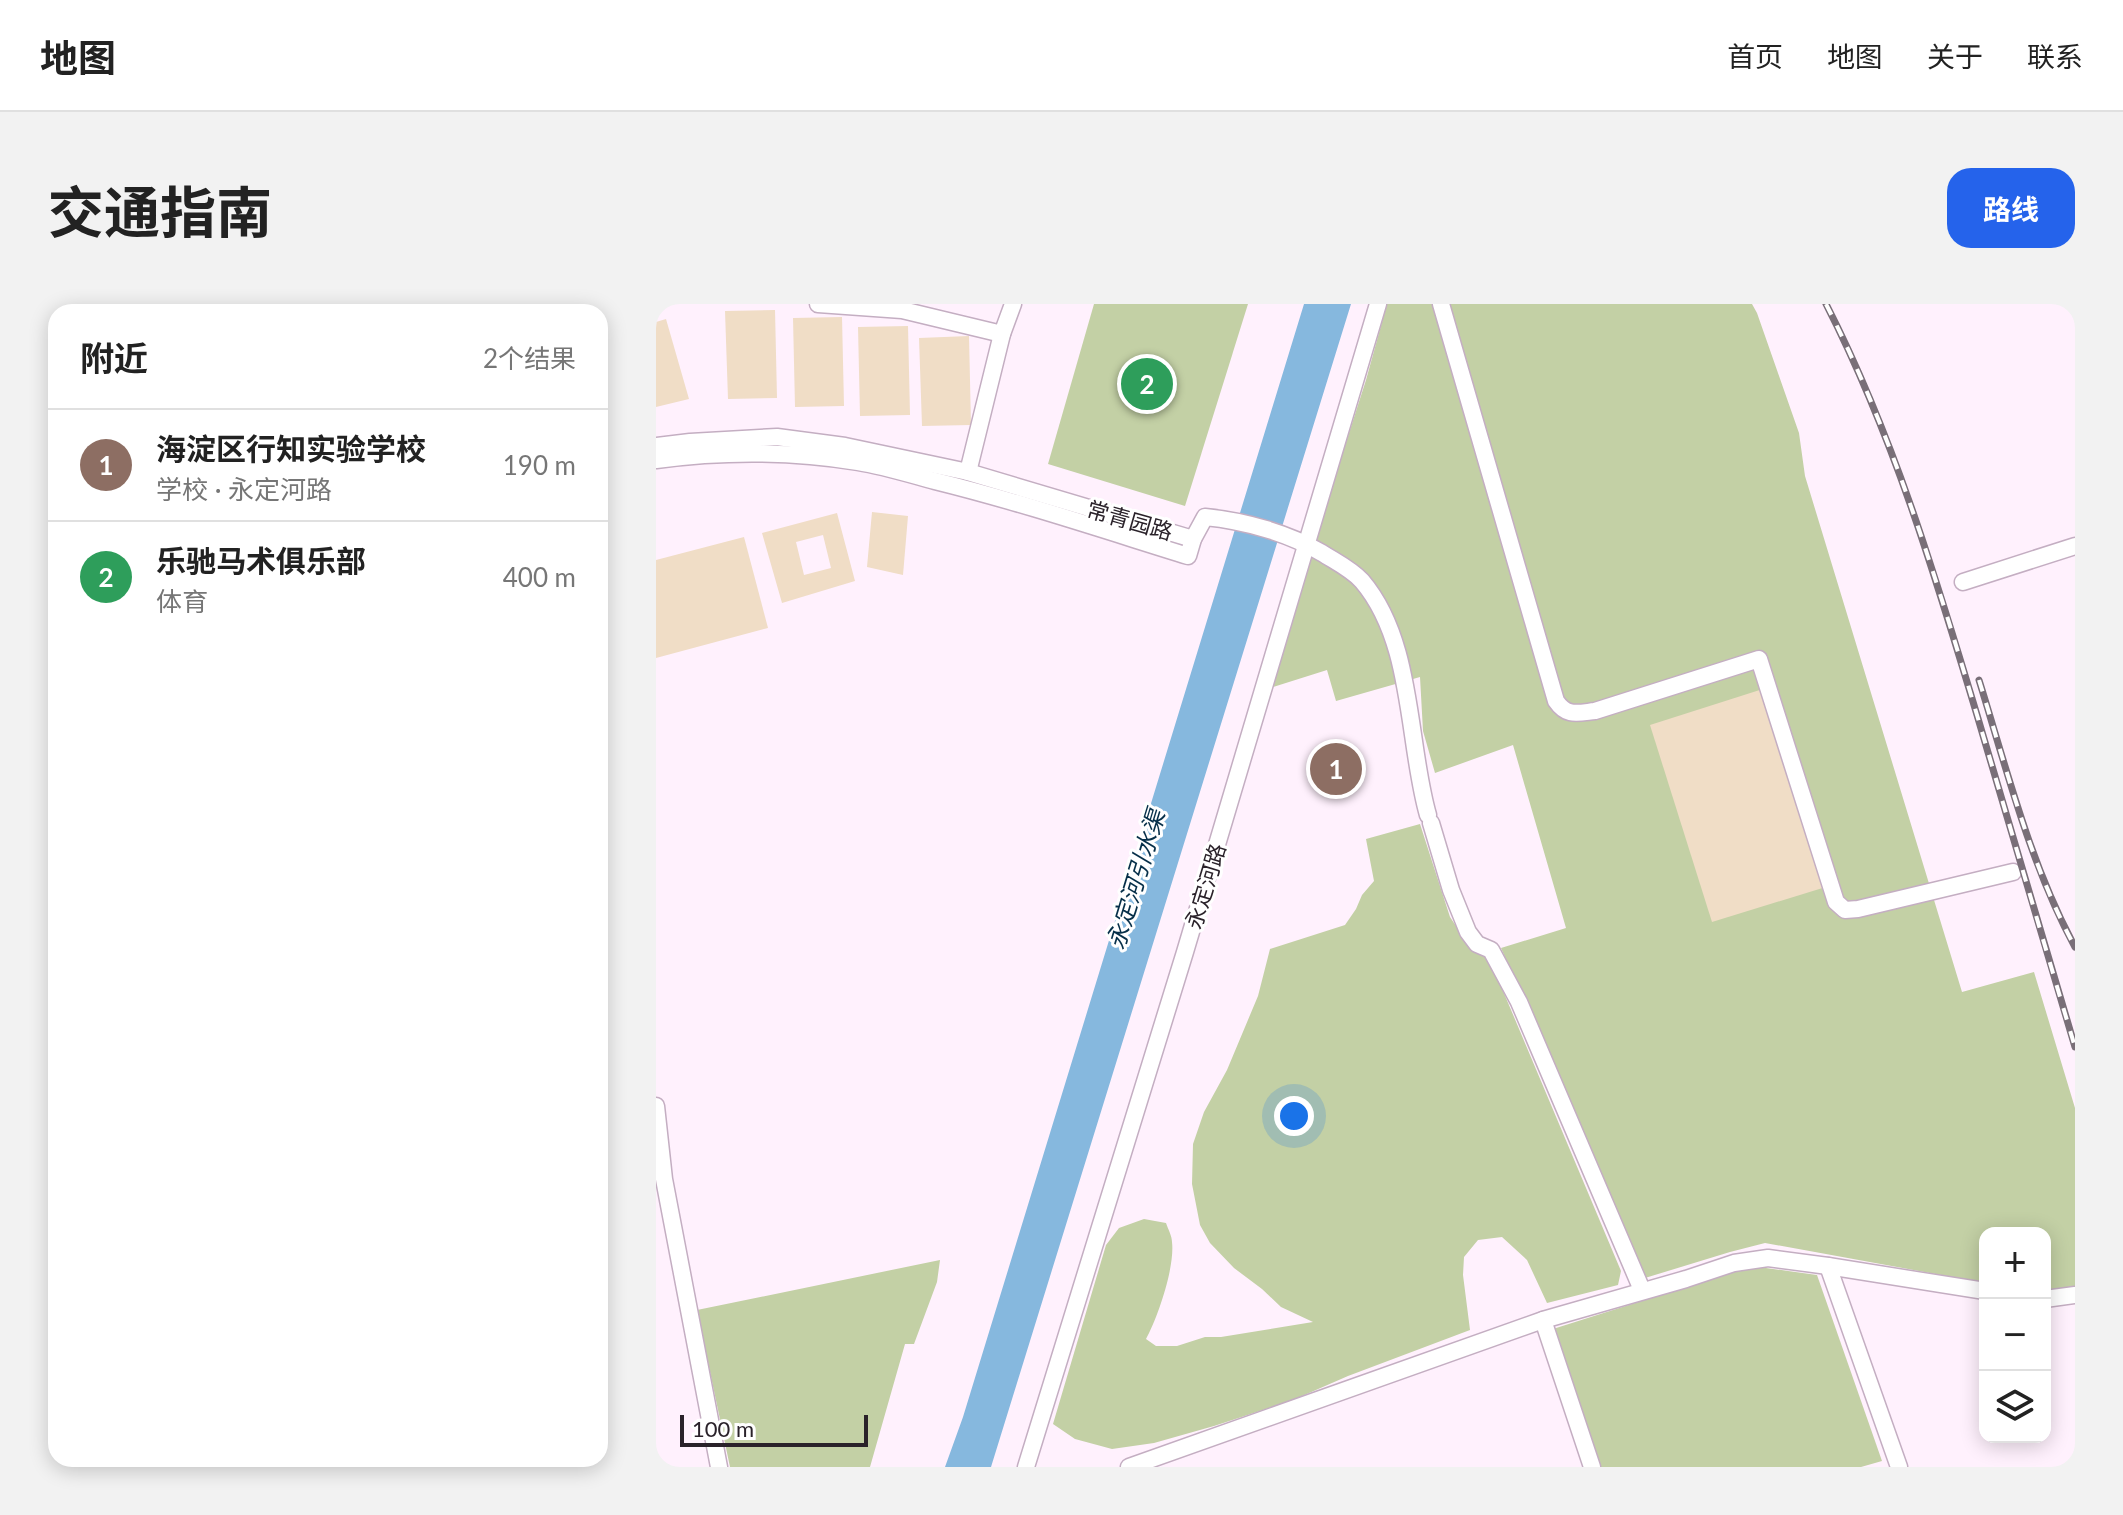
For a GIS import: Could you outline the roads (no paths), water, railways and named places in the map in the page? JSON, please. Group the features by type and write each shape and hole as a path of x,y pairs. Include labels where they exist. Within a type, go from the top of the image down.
{"street":[{"path":"818,304 902,310 1002,334"},
{"path":"968,472 1002,334 1013,304"},
{"name":"永定河路","path":"1026,1467 1176,983 1300,542 1378,304"},
{"path":"1441,304 1556,701 1562,710 1574,714 1595,711 1759,659 1836,902 1845,910 2013,872"},
{"name":"常青园路","path":"656,446 777,437 845,446 968,472 1193,539 1188,556 984,493 860,462 806,455 742,453 656,460"},
{"path":"1193,539 1205,517 1233,520 1300,542 1350,570 1379,605 1390,626 1406,691 1421,790 1451,890 1468,932 1477,944 1491,950 1519,1002 1642,1290"},
{"path":"1963,582 2075,546"},
{"path":"656,1106 664,1179 719,1467"},
{"path":"1129,1467 1543,1320 1734,1263 1768,1258 1979,1290"},
{"path":"1828,1266 1899,1467"},
{"path":"2051,1298 2075,1295"},
{"path":"1543,1320 1592,1467"}],"water":[{"name":"永定河引水渠","path":"1304,304 1351,304 991,1467 945,1467 963,1417"}],"railway":[{"path":"1826,304 1872,404 1911,506 1977,715 2075,1047"},
{"path":"1979,680 2032,850 2075,947"}],"place":[{"name":"乐驰马术俱乐部","path":"1147,384"},
{"name":"海淀区行知实验学校","path":"1336,769"}]}
